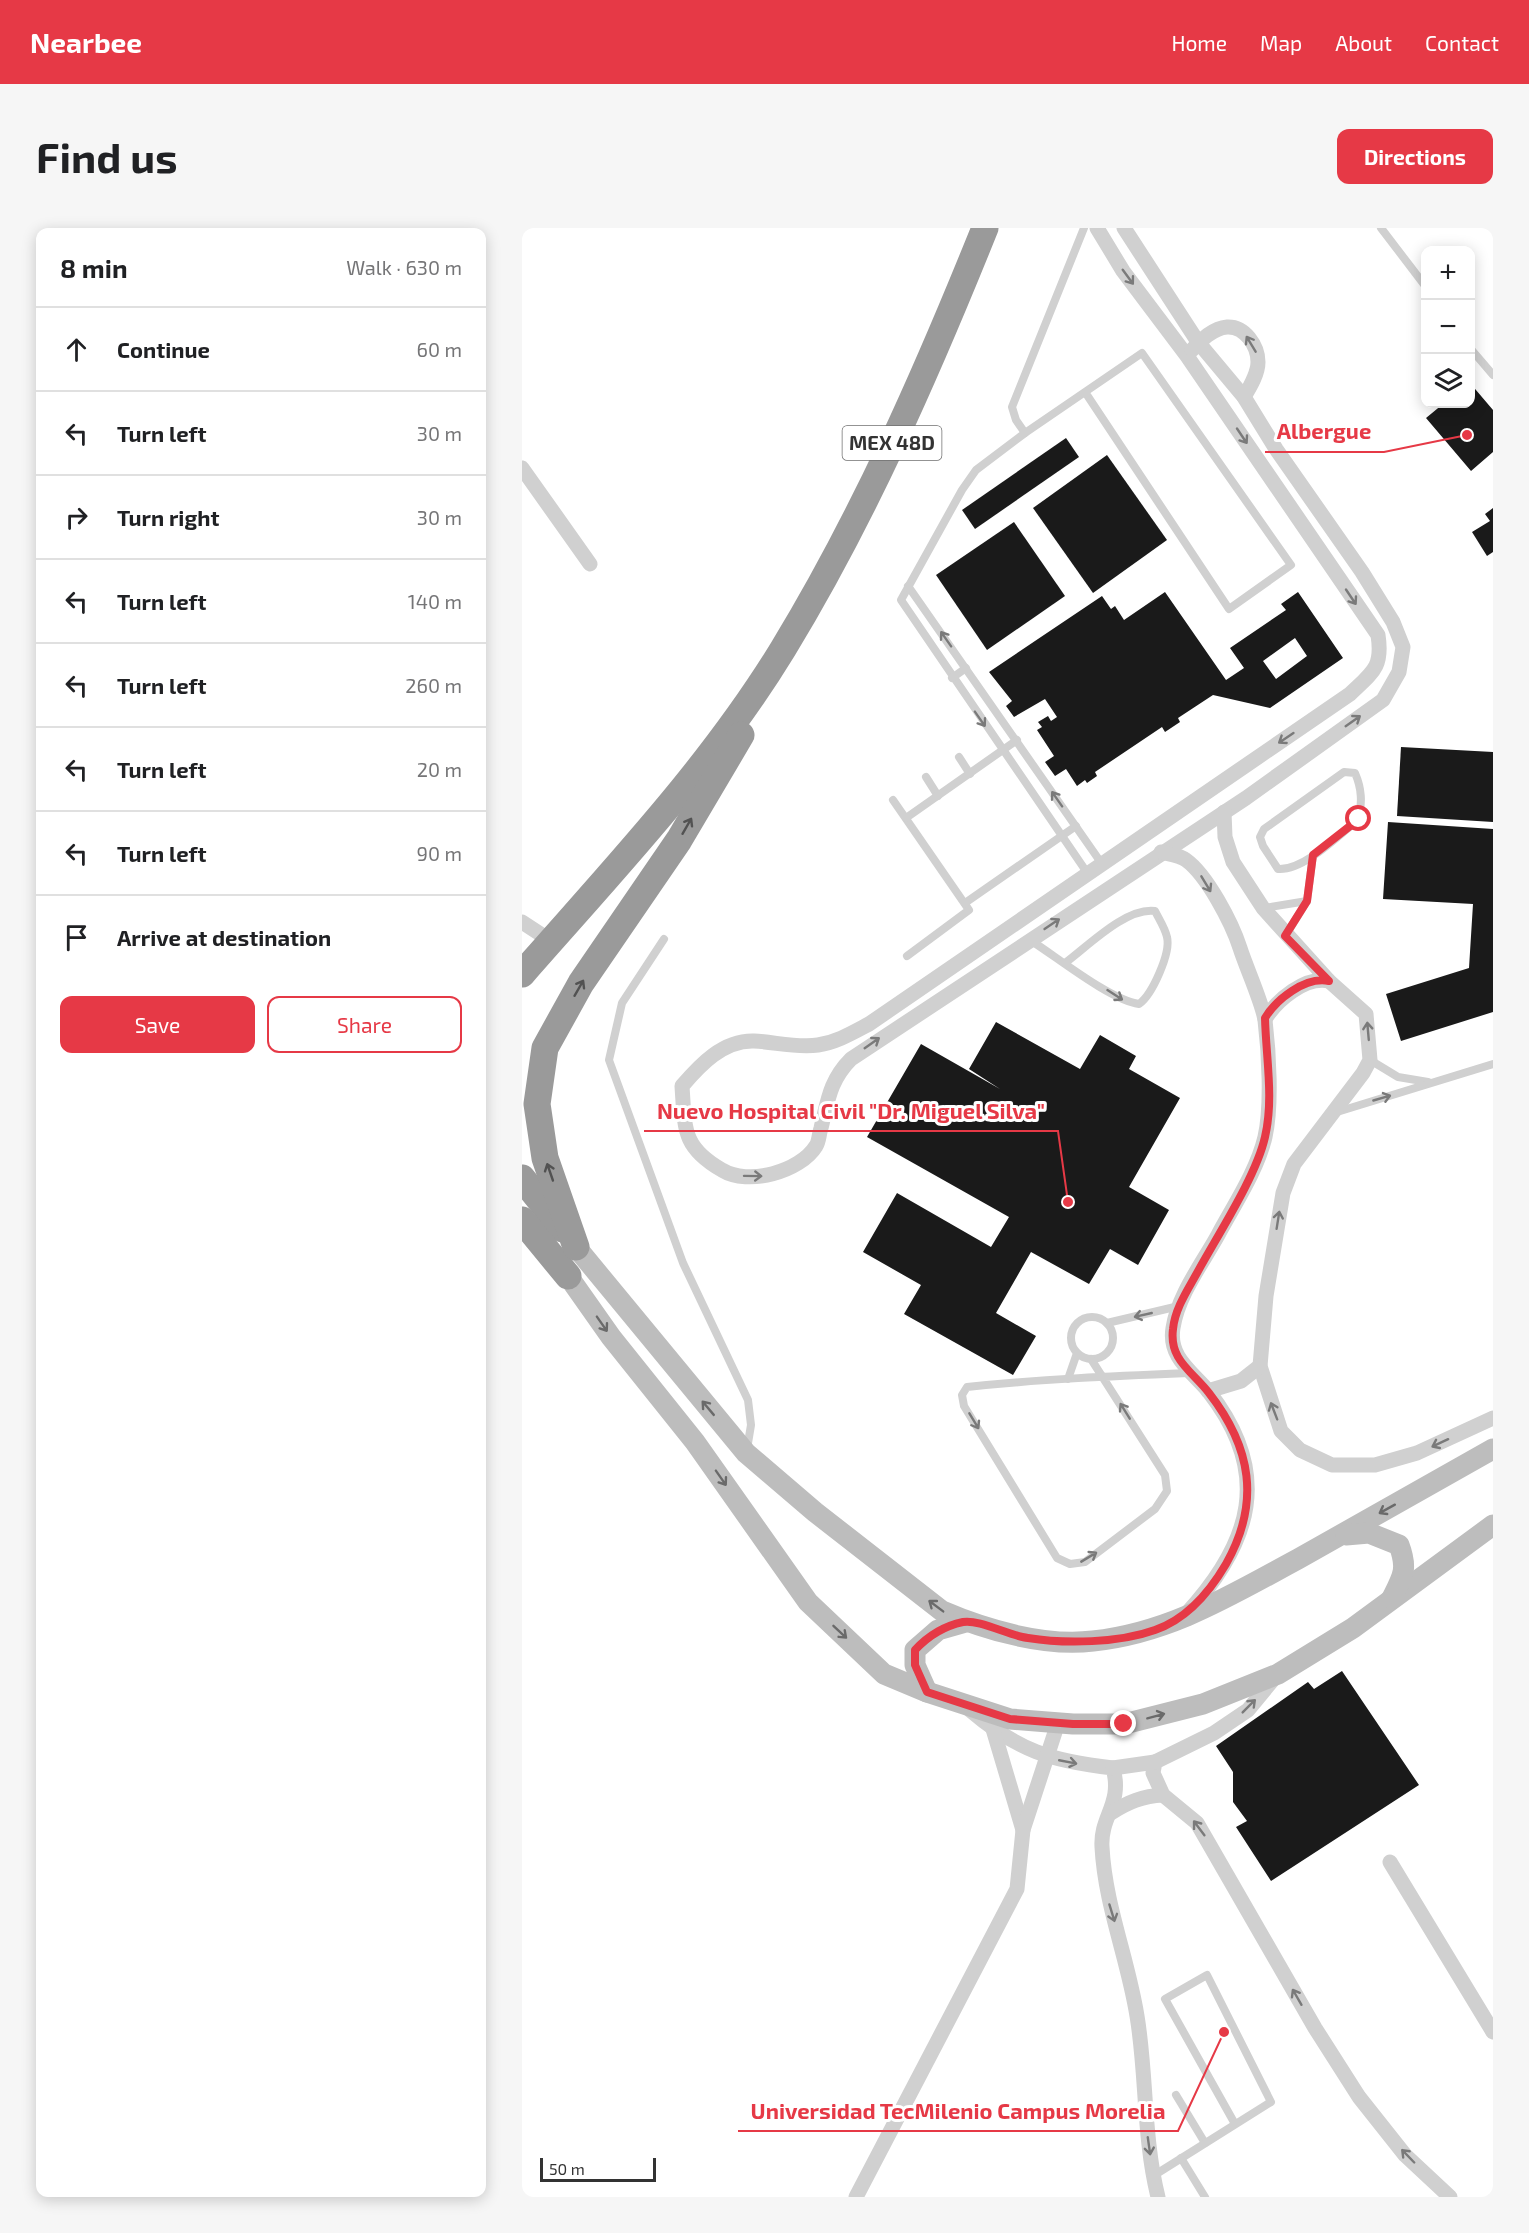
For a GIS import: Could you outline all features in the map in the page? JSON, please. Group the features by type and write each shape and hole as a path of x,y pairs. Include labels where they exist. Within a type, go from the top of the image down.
{"highway":[{"name":"MEX 48D","path":"522,974 682,789 782,650 817,589 914,400 985,228"},
{"path":"576,1247 545,1158 537,1104 545,1048 581,983 679,840 747,724 782,650"},
{"path":"522,1178 576,1247"},
{"path":"522,1220 568,1276"},
{"path":"522,1235 568,1276"}],"street":[{"path":"1097,228 1123,272 1187,356 1378,634 1381,655 1372,673 1350,694 869,1024 839,1041 816,1045 783,1045 752,1041 729,1046 703,1062 682,1086 685,1129 699,1157 728,1174 758,1178 791,1168 816,1146 836,1074 851,1059 1224,812 1383,700 1399,672 1403,647 1393,622 1369,582 1275,449 1244,397 1198,342 1124,228"},
{"path":"1187,356 1198,342 1210,334 1227,327 1243,332 1254,344 1258,363 1244,397"},
{"path":"522,468 590,564"},
{"path":"1224,812 1225,837 1233,862 1263,908 1285,936 1329,981 1366,1014 1370,1060 1294,1164 1282,1193 1266,1296 1260,1366 1281,1431 1300,1450 1332,1465 1375,1465 1417,1453 1493,1418"},
{"path":"1161,852 1185,859 1201,874 1235,932 1265,1018 1270,1094 1265,1138 1245,1185 1179,1306 1172,1330 1176,1358 1208,1391 1230,1422 1246,1464 1246,1509 1238,1542 1222,1571 1182,1618"},
{"path":"522,922 551,941"},
{"path":"1265,1018 1271,1009 1294,990 1320,979 1329,981"},
{"path":"576,1247 746,1453 815,1512 942,1611 966,1622 1027,1638 1091,1642 1153,1631 1222,1600 1493,1449"},
{"path":"568,1276 611,1337 695,1442 808,1602 884,1674 927,1692 1010,1719 1058,1723 1124,1724 1203,1704 1278,1674 1388,1604 1493,1525"},
{"path":"1208,1391 1241,1381 1260,1366"},
{"path":"1341,1535 1369,1533 1399,1545 1406,1562 1388,1604"},
{"path":"927,1692 915,1665 915,1650 938,1630 966,1622"},
{"path":"963,1704 993,1729 1045,1757 1074,1764 1113,1768 1155,1762 1214,1733 1248,1710 1278,1674"},
{"path":"856,2197 1017,1889 1023,1830 1058,1723"},
{"path":"993,1729 1023,1830"},
{"path":"1155,1762 1153,1773 1163,1795 1197,1823 1315,2028 1359,2097 1405,2155 1450,2197"},
{"path":"1113,1768 1117,1796 1104,1829 1103,1856 1108,1900 1125,1953 1138,2018 1145,2117 1158,2197"},
{"path":"1111,1813 1138,1799 1163,1795"},
{"path":"1390,1862 1493,2032"}],"lane":[{"path":"1025,434 1016,420 1012,407 1084,228"},
{"path":"1382,228 1421,282"},
{"path":"1085,392 1229,609 1291,565 1142,353 1085,392 1025,434 976,470 962,490 901,600 952,678 1088,874"},
{"path":"1475,354 1493,375"},
{"path":"908,586 1102,864"},
{"path":"952,678 966,668"},
{"path":"906,818 1017,740"},
{"path":"959,757 970,774"},
{"path":"1285,936 1307,901 1313,855 1359,819 1362,800 1355,773 1344,772 1264,829 1260,837 1278,869 1295,866 1313,855"},
{"path":"926,777 938,796"},
{"path":"893,800 969,910 907,956"},
{"path":"965,903 1076,826"},
{"path":"1263,908 1307,901"},
{"path":"1029,939 1065,963 1126,1002 1139,1004 1148,998 1167,952 1167,937 1155,911 1144,910 1127,916 1065,963"},
{"path":"664,939 622,1003 609,1060 683,1263 748,1400 751,1425 746,1453"},
{"path":"1370,1060 1398,1077 1432,1082"},
{"path":"1332,1114 1493,1064"},
{"path":"1107,1323 1179,1306"},
{"path":"1091,1359 1105,1355 1113,1343 1111,1329 1107,1323 1101,1319 1086,1318 1074,1326 1071,1340 1077,1353 1091,1359 1103,1376 1165,1475 1167,1491 1155,1509 1085,1562 1070,1564 1057,1558 964,1406 962,1395 967,1387 1007,1382 1103,1376 1191,1373"},
{"path":"1068,1379 1077,1353"},
{"path":"1153,2176 1271,2102 1207,1975 1165,1999 1235,2124"},
{"path":"1176,2094 1205,2143"},
{"path":"1181,2158 1205,2197"}],"building":[{"path":"1475,389 1493,410 1493,452 1471,471 1426,418 1438,408 1475,408"},
{"path":"1066,438 1079,457 975,529 962,510"},
{"path":"1107,455 1167,540 1093,593 1033,508"},
{"path":"1493,508 1493,552 1487,556 1472,532 1490,521 1485,514"},
{"path":"1014,522 1065,596 987,650 936,575"},
{"path":"1165,592 1226,680 1244,668 1230,648 1286,610 1281,604 1298,592 1343,658 1270,708 1213,695 1178,718 1180,722 1165,732 1162,727 1095,772 1097,776 1087,783 1085,780 1077,786 1066,769 1055,776 1045,762 1054,756 1037,730 1042,727 1038,722 1048,716 1051,721 1057,717 1045,699 1014,717 1006,706 1012,701 989,672 1102,596 1111,609 1115,606 1124,620","holes":["1295,638 1307,656 1276,679 1263,661"]},
{"path":"1401,747 1493,752 1493,822 1397,816"},
{"path":"1388,822 1493,829 1493,1012 1401,1041 1386,994 1469,968 1473,904 1383,899"},
{"path":"996,1022 1080,1069 1100,1035 1136,1056 1129,1069 1180,1098 1129,1187 1169,1210 1138,1265 1110,1249 1089,1284 1031,1252 996,1313 1036,1336 1013,1375 904,1314 921,1285 863,1252 897,1193 991,1247 1009,1217 867,1137 921,1044 1000,1089 969,1069"},
{"path":"1342,1671 1419,1785 1271,1881 1236,1827 1247,1821 1233,1802 1233,1772 1216,1746 1308,1682 1314,1689"}],"place":[{"name":"Albergue","path":"1467,435"},
{"name":"Nuevo Hospital Civil \"Dr. Miguel Silva\"","path":"1068,1202"},
{"name":"Universidad TecMilenio Campus Morelia","path":"1224,2032"}],"route":[{"path":"1124,1724 1073,1724 1010,1719 927,1692 915,1665 915,1650 938,1630 966,1622 1027,1638 1091,1642 1153,1631 1182,1618 1222,1571 1238,1542 1246,1509 1246,1464 1230,1422 1208,1391 1176,1358 1172,1330 1179,1306 1245,1185 1265,1138 1270,1094 1265,1018 1271,1009 1294,990 1320,979 1329,981 1285,936 1307,901 1313,855 1359,819"}]}
